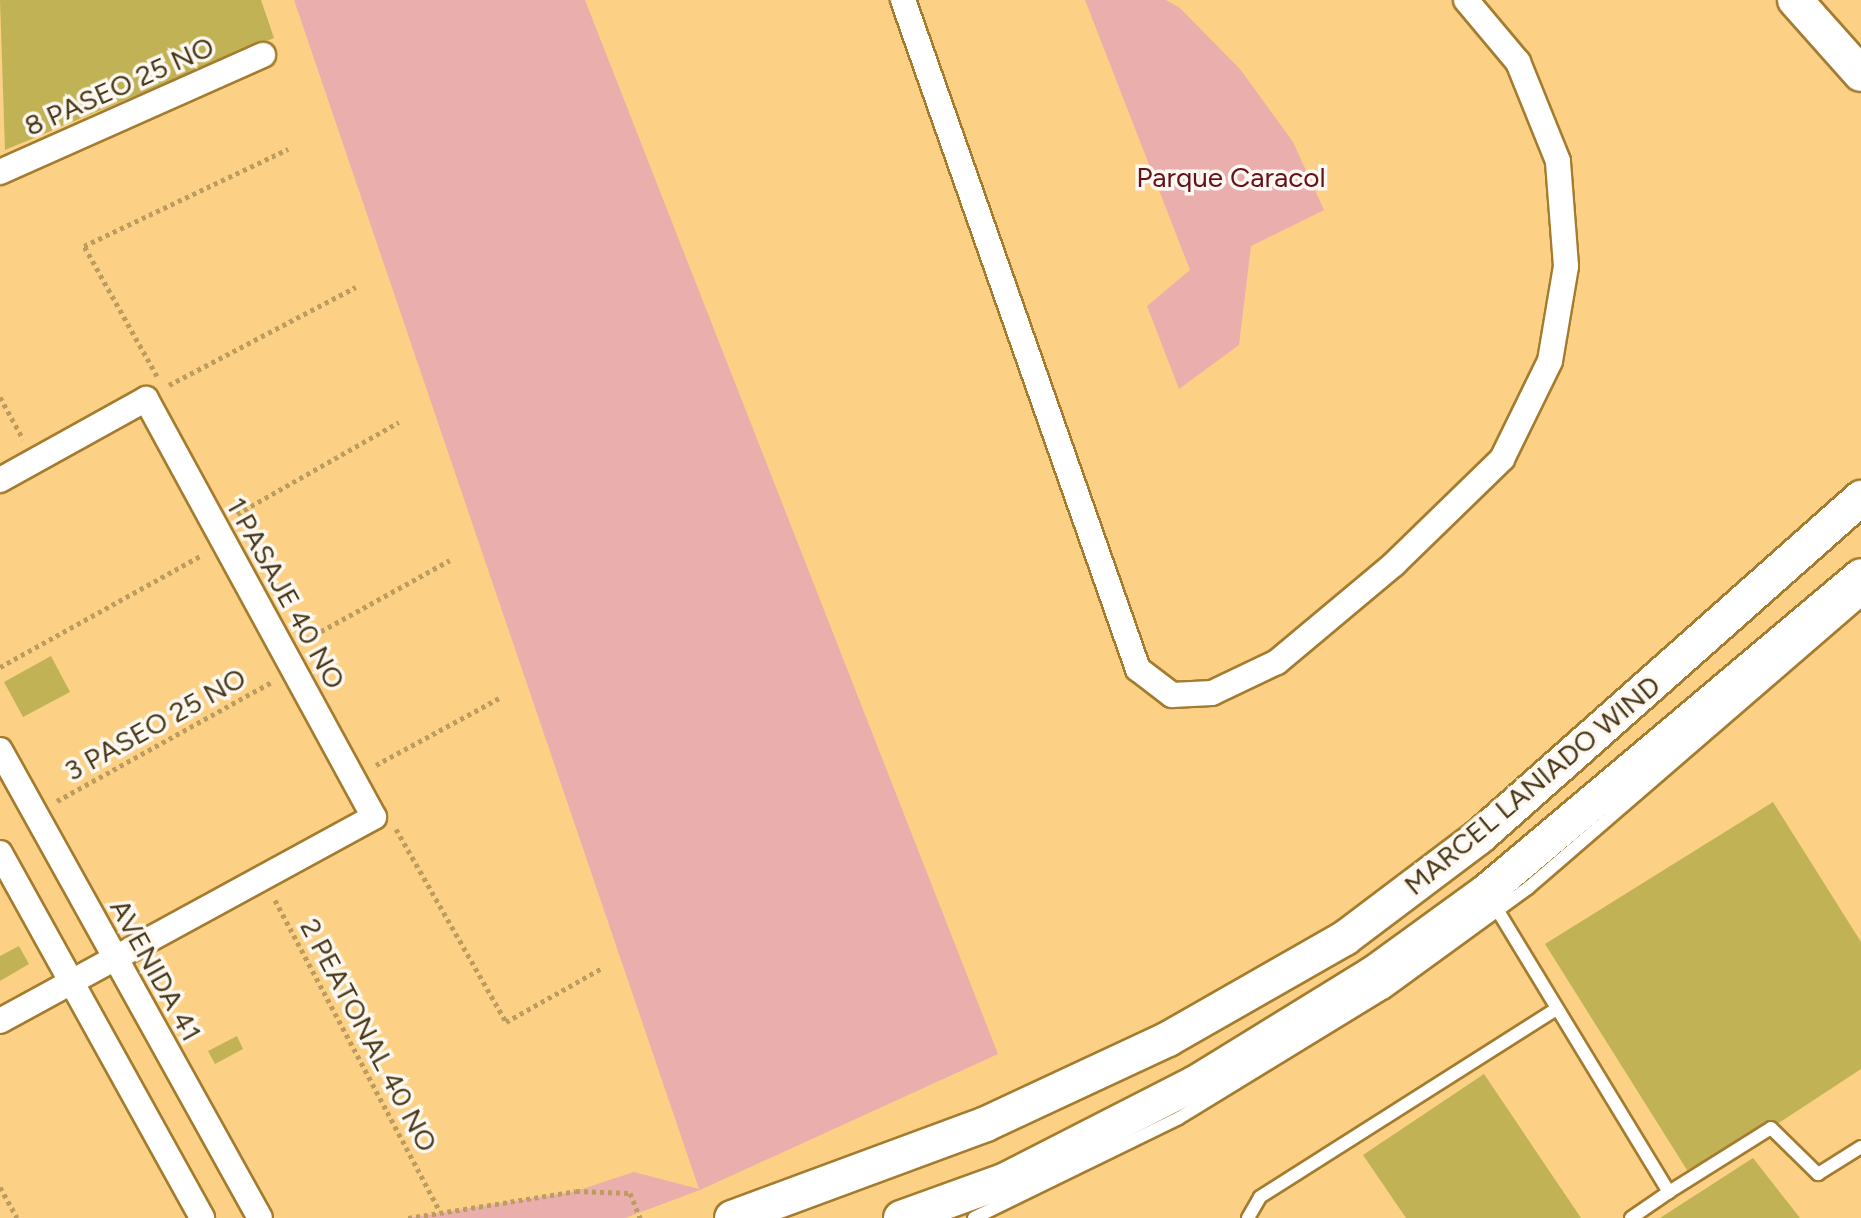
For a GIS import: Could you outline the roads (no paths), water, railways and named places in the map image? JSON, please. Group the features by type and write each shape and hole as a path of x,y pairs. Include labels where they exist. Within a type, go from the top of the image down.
{"main road":[{"path":"1795,0 1861,74"},
{"name":"MARCEL LANIADO WIND","path":"732,1218 986,1124 1168,1039 1345,938 1479,837 1861,498"},
{"name":"MARCEL LANIADO WIND","path":"901,1218 1006,1180 1194,1084 1492,902 1860,598"}],"street":[{"path":"903,0 1138,669 1172,695 1212,693 1277,662 1394,564 1502,459 1550,361 1566,266 1558,161 1518,62 1466,0"},
{"name":"8 PASEO 25 NO","path":"0,172 263,55"},
{"name":"1 PASAJE 40 NO","path":"0,480 155,393 220,534 374,817 115,958"},
{"name":"AVENIDA 41","path":"0,750 260,1218"},
{"path":"0,853 202,1218"},
{"path":"0,1021 115,958"}],"lane":[{"path":"974,1218 1179,1118 1385,992 1492,902 1553,1011 1669,1192"},
{"path":"1248,1218 1260,1197 1553,1011"},
{"path":"1631,1218 1771,1128 1818,1174 1861,1147"}],"park label":[{"name":"Parque Caracol","path":"1231,177"}]}
